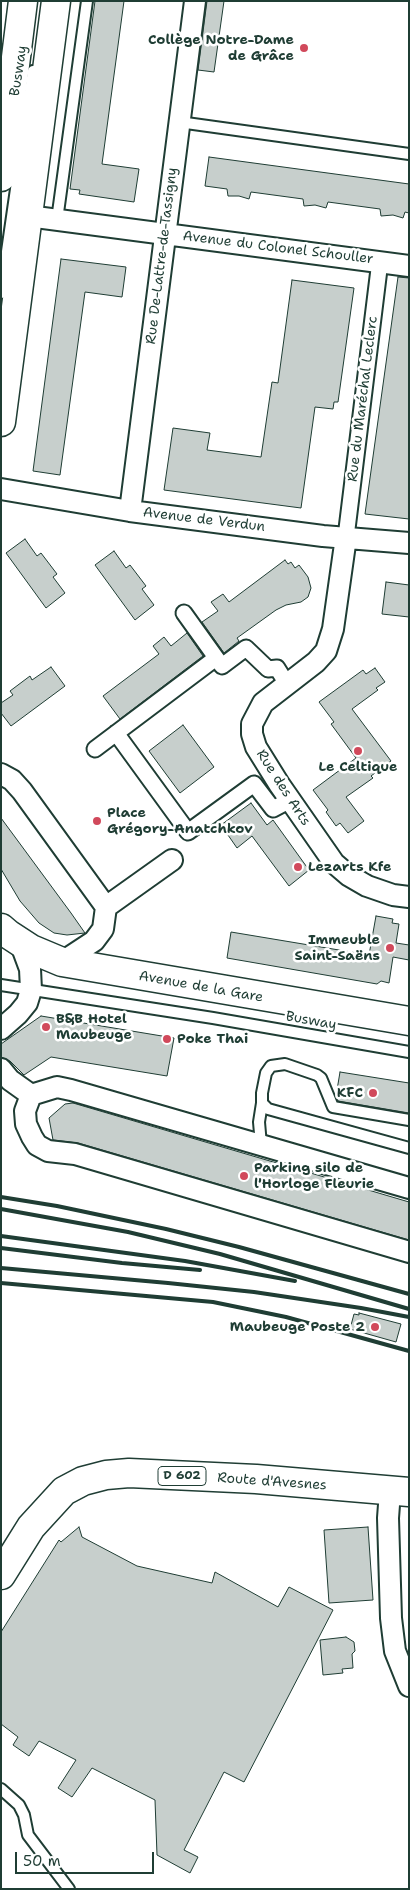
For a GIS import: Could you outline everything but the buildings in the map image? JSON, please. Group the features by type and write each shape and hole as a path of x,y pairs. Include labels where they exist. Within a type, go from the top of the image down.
{"main road":[{"path":"1,177 24,1"},
{"path":"1,422 56,1"},
{"name":"Avenue de la Gare","path":"11,935 31,949 62,962 409,1021"},
{"name":"Route d'Avesnes","path":"1,1575 31,1527 64,1491 83,1481 106,1474 129,1473 256,1480 400,1492"}],"street":[{"name":"Rue De-Lattre-de-Tassigny","path":"130,511 195,1"},
{"name":"Avenue du Colonel Schouller","path":"28,216 409,266"},
{"name":"Rue du Maréchal Leclerc","path":"346,537 380,261"},
{"name":"Avenue de Verdun","path":"1,489 130,511 323,536 409,543"},
{"name":"Rue des Arts","path":"346,537 334,629 330,642 322,656 263,703 252,724 252,734 256,747 334,863 348,875 367,886 409,897"},
{"path":"184,613 222,666 246,648 268,669 277,668 287,684"},
{"path":"95,749 216,658"},
{"path":"116,733 188,832 254,784 273,809 290,800"},
{"path":"1,774 12,780 22,791 106,907 103,929 94,941 62,962"},
{"path":"106,907 172,860"},
{"path":"1,1029 27,1003 31,990 30,970 11,935"},
{"path":"1,1069 10,1080 31,1095"},
{"path":"31,1095 57,1087 71,1090 409,1188"},
{"path":"31,1095 26,1111 26,1124 37,1145 48,1151 75,1154 409,1252"},
{"path":"400,1492 388,1518 391,1618 395,1651 409,1686"}],"lane":[{"path":"57,220 87,1"},
{"name":"Busway","path":"1,293 34,65"},
{"path":"179,122 409,154"},
{"name":"Busway","path":"1,985 213,1018 409,1052"},
{"path":"262,1145 259,1122 266,1073 271,1066 285,1064 317,1075 321,1078 334,1106 409,1120"},
{"path":"262,1104 268,1109 408,1144"},
{"path":"1,1789 19,1805 24,1815 28,1835 68,1889"}],"railway":[{"path":"1,1197 57,1206 166,1229 409,1294"},
{"path":"1,1209 128,1232 220,1254 409,1309"},
{"path":"1,1236 185,1261 295,1281"},
{"path":"1,1248 122,1263 200,1270"},
{"path":"1,1268 254,1292 409,1317"},
{"path":"1,1283 213,1302 286,1317 409,1351"}],"place":[{"name":"Collège Notre-Dame de Grâce","path":"304,48"},
{"name":"Le Celtique","path":"358,751"},
{"name":"Place Grégory-Anatchkov","path":"97,821"},
{"name":"Lezarts Kfe","path":"298,867"},
{"name":"Immeuble Saint-Saëns","path":"390,948"},
{"name":"B&B Hotel Maubeuge","path":"46,1027"},
{"name":"Poke Thai","path":"167,1039"},
{"name":"KFC","path":"373,1093"},
{"name":"Parking silo de l'Horloge Fleurie","path":"244,1176"},
{"name":"Maubeuge Poste 2","path":"375,1327"}]}
